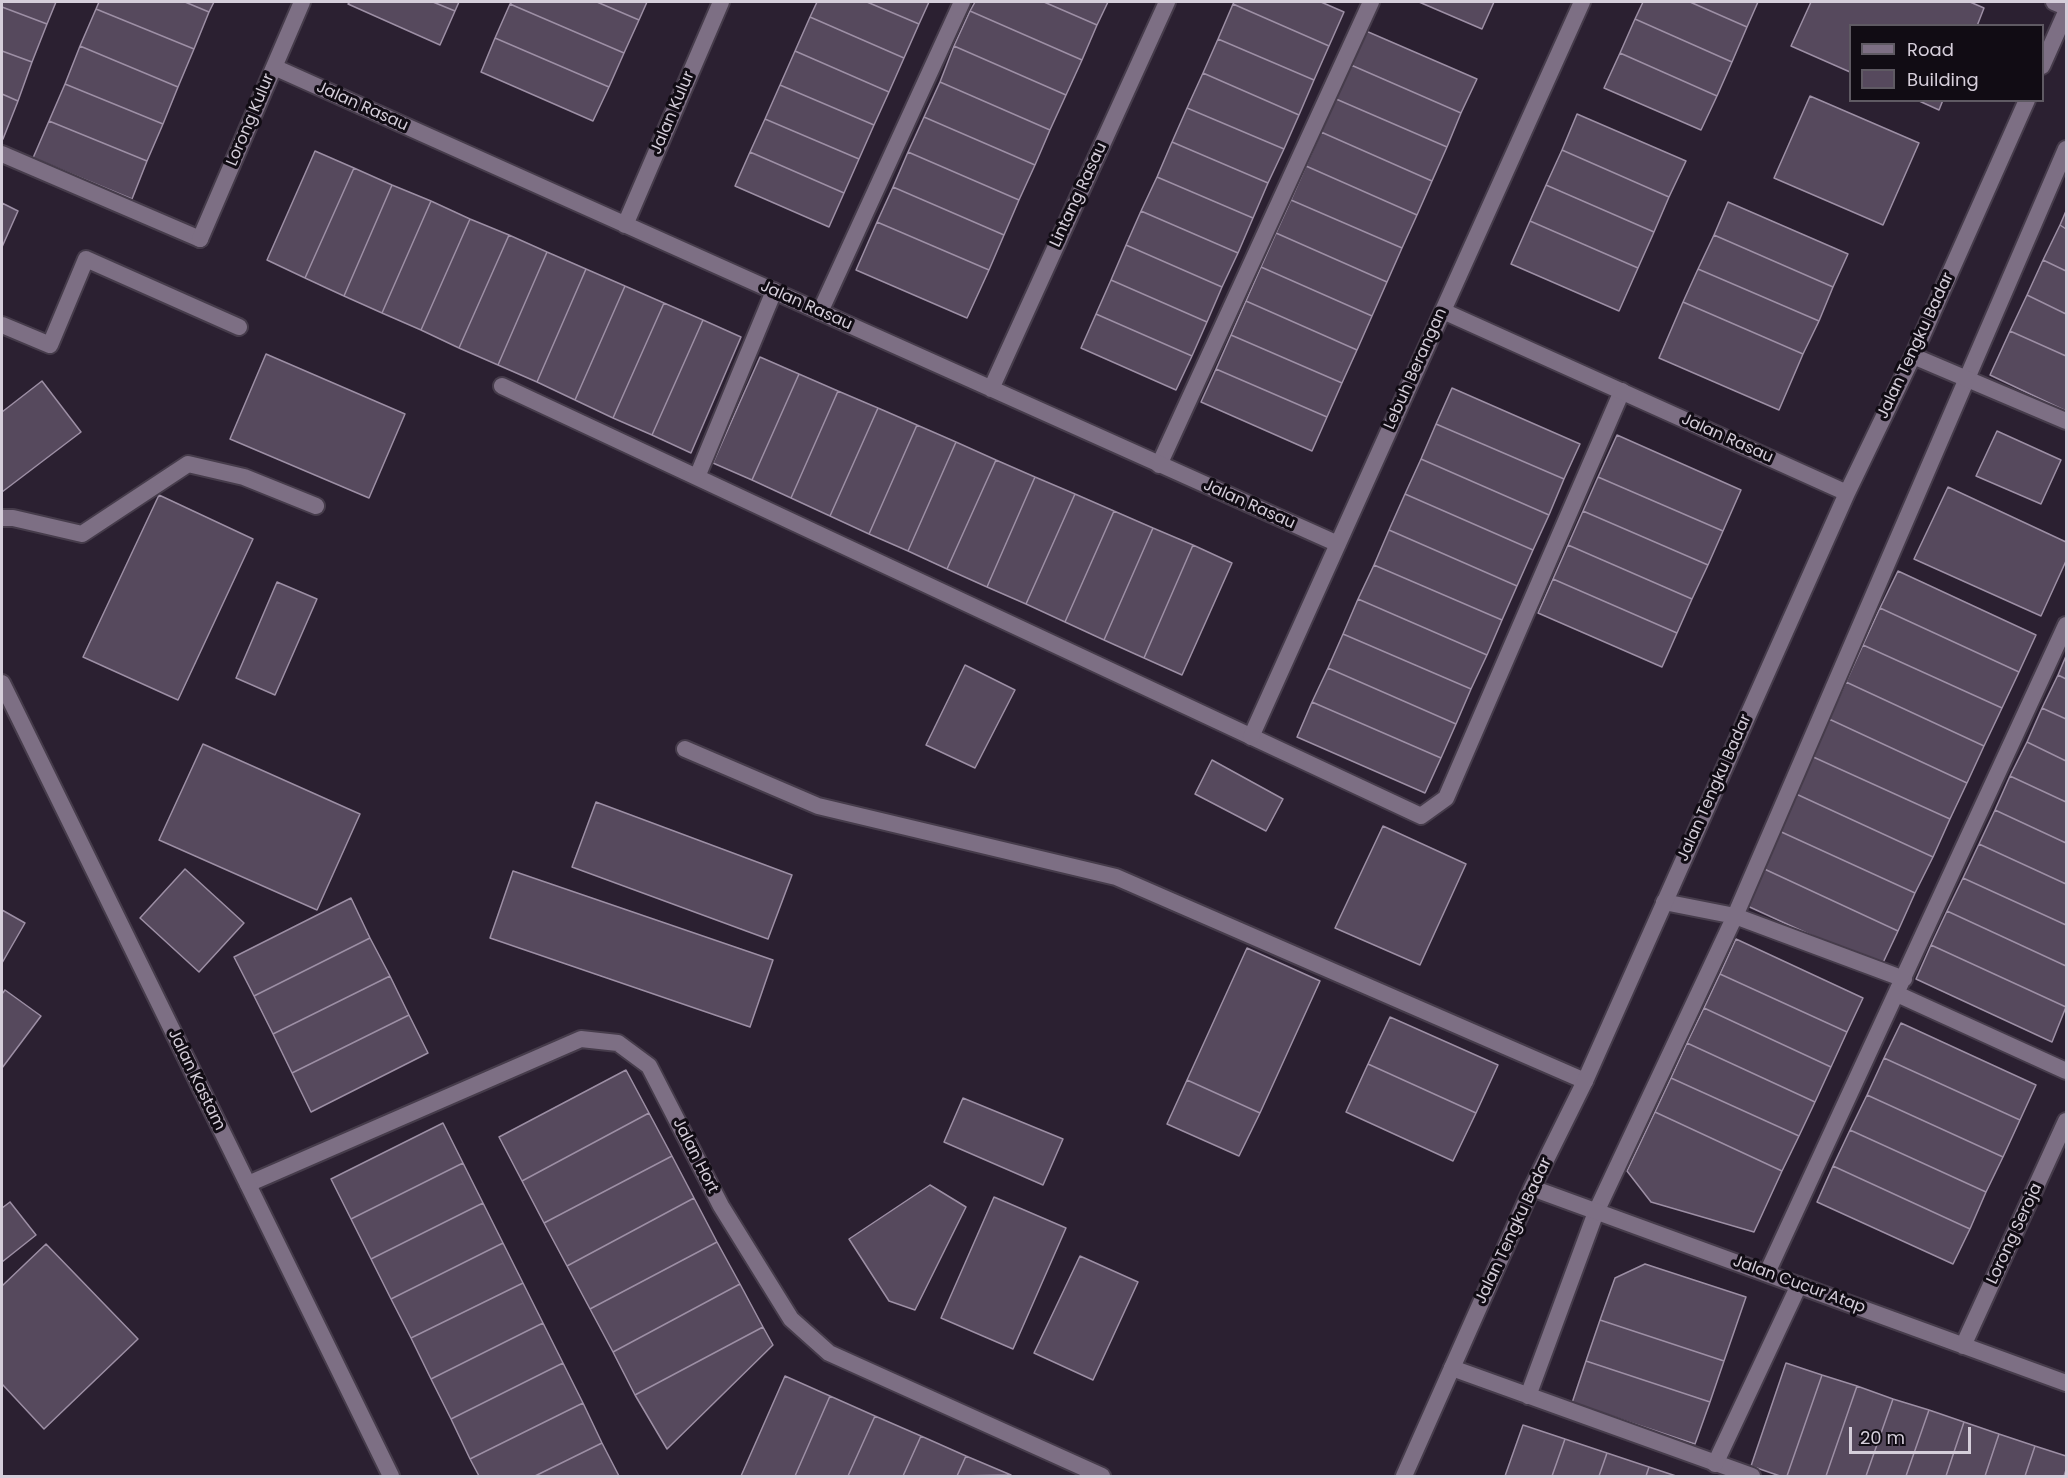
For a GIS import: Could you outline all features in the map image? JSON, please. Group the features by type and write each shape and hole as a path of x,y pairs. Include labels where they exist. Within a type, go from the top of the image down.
{"street":[{"name":"Lorong Kulur","path":"2,154 200,239 302,2"},
{"name":"Jalan Kulur","path":"625,225 721,2"},
{"path":"820,312 962,2"},
{"name":"Lintang Rasau","path":"991,389 1167,2"},
{"path":"1159,465 1371,2"},
{"name":"Lebuh Berangan","path":"1251,737 1582,2"},
{"path":"2054,2 2067,7"},
{"path":"2044,64 2067,12"},
{"name":"Jalan Rasau","path":"274,67 1338,544"},
{"name":"Jalan Tengku Badar","path":"1404,1476 1532,1188 1585,1081 1847,493 1913,357 2026,102"},
{"path":"1528,1396 1596,1212 1735,916 2067,148"},
{"path":"2,325 50,345 86,259 239,327"},
{"path":"697,477 774,291"},
{"name":"Jalan Rasau","path":"1443,311 1847,493"},
{"path":"1913,357 2067,421"},
{"path":"502,386 1421,816 1446,798 1622,392"},
{"path":"2,518 13,518 82,534 188,464 244,477 316,506"},
{"path":"1767,1273 2067,625"},
{"name":"Jalan Kastam","path":"2,683 391,1476"},
{"path":"685,749 818,806 1116,877 1585,1081"},
{"path":"1664,902 1735,916 1900,987 2067,1071"},
{"name":"Jalan Hort","path":"248,1184 581,1039 618,1043 649,1066 721,1206 764,1278 791,1319 821,1347 829,1353 1102,1476"},
{"name":"Lorong Seroja","path":"1963,1346 2063,1138 2067,1121"},
{"name":"Jalan Cucur Atap","path":"1532,1188 2067,1383"},
{"path":"1715,1464 1799,1285"},
{"path":"1452,1368 1752,1476"}],"building":[{"path":"2,2 56,2 47,24 2,7"},
{"path":"99,2 185,2 209,12 194,49 96,9"},
{"path":"185,2 214,2 209,12"},
{"path":"350,2 433,2 455,11 440,45 348,4"},
{"path":"433,2 459,2 455,11"},
{"path":"512,2 597,2 639,20 624,53 510,4"},
{"path":"597,2 647,2 639,20"},
{"path":"817,2 867,2 919,24 904,58 810,17"},
{"path":"867,2 929,2 919,24"},
{"path":"975,2 1044,2 1097,25 1082,60 970,11"},
{"path":"1044,2 1108,2 1097,25"},
{"path":"1234,2 1321,2 1344,12 1329,46 1233,4"},
{"path":"1419,2 1494,2 1482,29"},
{"path":"1643,2 1690,2 1747,27 1732,62 1635,19"},
{"path":"1690,2 1758,2 1747,27"},
{"path":"1811,2 1970,2 1984,8 1978,24 1849,24 1849,72 1791,46"},
{"path":"510,4 624,53 609,87 495,38"},
{"path":"1233,4 1329,46 1314,80 1218,39"},
{"path":"2,7 47,24 32,62 2,51"},
{"path":"96,9 194,49 178,87 80,46"},
{"path":"970,11 1082,60 1066,95 954,46"},
{"path":"810,17 904,58 889,92 795,51"},
{"path":"1635,19 1732,62 1717,96 1620,53"},
{"path":"1366,31 1477,79 1461,113 1351,65"},
{"path":"495,38 609,87 593,121 481,72"},
{"path":"1218,39 1314,80 1299,115 1203,73"},
{"path":"80,46 178,87 163,124 65,84"},
{"path":"954,46 1066,95 1050,130 940,82"},
{"path":"2,51 32,62 18,101 2,94"},
{"path":"795,51 889,92 874,125 780,85"},
{"path":"1620,53 1717,96 1701,130 1604,88"},
{"path":"1351,65 1461,113 1447,147 1336,99"},
{"path":"1203,73 1299,115 1284,149 1187,108"},
{"path":"940,82 1050,130 1035,165 924,117"},
{"path":"65,84 163,124 147,161 49,121"},
{"path":"780,85 874,125 859,159 765,119"},
{"path":"2,94 18,101 3,139 2,138"},
{"path":"1810,96 1919,143 1883,225 1774,178"},
{"path":"1336,99 1447,147 1432,181 1321,132"},
{"path":"1921,102 1942,102 1939,110"},
{"path":"1187,108 1284,149 1268,183 1172,142"},
{"path":"1577,114 1686,161 1669,197 1562,150"},
{"path":"924,117 1035,165 1019,200 908,152"},
{"path":"765,119 859,159 844,193 750,152"},
{"path":"49,121 147,161 132,199 33,158"},
{"path":"1321,132 1432,181 1417,215 1306,166"},
{"path":"1172,142 1268,183 1253,218 1157,177"},
{"path":"1562,150 1669,197 1654,232 1546,185"},
{"path":"315,151 354,168 305,278 267,260"},
{"path":"750,152 844,193 829,227 735,186"},
{"path":"908,152 1019,200 1004,235 893,187"},
{"path":"1306,166 1417,215 1402,248 1291,200"},
{"path":"354,168 392,185 344,296 305,278"},
{"path":"1157,177 1253,218 1238,253 1141,211"},
{"path":"392,185 431,201 382,313 344,296"},
{"path":"1546,185 1654,232 1638,268 1530,221"},
{"path":"893,187 1004,235 989,270 877,222"},
{"path":"1291,200 1402,248 1387,282 1276,233"},
{"path":"431,201 470,219 421,330 382,313"},
{"path":"1728,202 1848,254 1833,287 1714,235"},
{"path":"2,203 18,211 2,247"},
{"path":"1141,211 1238,253 1222,287 1126,245"},
{"path":"2066,211 2066,229 2060,225"},
{"path":"470,219 509,235 459,348 421,330"},
{"path":"1530,221 1638,268 1619,311 1511,264"},
{"path":"877,222 989,270 967,318 856,270"},
{"path":"2060,225 2066,229 2066,271 2043,260"},
{"path":"1276,233 1387,282 1372,316 1261,267"},
{"path":"509,235 547,252 498,365 459,348"},
{"path":"1714,235 1833,287 1819,321 1698,269"},
{"path":"1126,245 1222,287 1207,322 1111,280"},
{"path":"547,252 586,269 537,382 498,365"},
{"path":"2043,260 2066,271 2066,314 2027,295"},
{"path":"1261,267 1372,316 1357,350 1246,301"},
{"path":"586,269 625,286 575,400 537,382"},
{"path":"1698,269 1819,321 1803,354 1683,302"},
{"path":"1111,280 1207,322 1192,356 1096,314"},
{"path":"625,286 664,303 613,418 575,400"},
{"path":"2027,295 2066,314 2066,356 2010,331"},
{"path":"1246,301 1357,350 1342,383 1231,335"},
{"path":"1683,302 1803,354 1779,410 1659,358"},
{"path":"664,303 703,320 652,435 613,418"},
{"path":"1096,314 1192,356 1176,390 1081,348"},
{"path":"703,320 741,337 691,453 652,435"},
{"path":"2010,331 2066,356 2066,411 1990,375"},
{"path":"1231,335 1342,383 1327,417 1216,369"},
{"path":"266,354 405,414 369,498 230,439"},
{"path":"760,357 799,374 752,480 713,463"},
{"path":"1216,369 1327,417 1312,451 1201,402"},
{"path":"799,374 838,391 791,498 752,480"},
{"path":"42,381 81,432 2,492 2,412"},
{"path":"1452,388 1580,444 1564,479 1436,424"},
{"path":"838,391 878,408 830,516 791,498"},
{"path":"878,408 917,425 869,534 830,516"},
{"path":"1436,424 1564,479 1549,515 1421,459"},
{"path":"917,425 956,442 908,551 869,534"},
{"path":"1997,431 2061,460 2041,504 1976,476"},
{"path":"1617,435 1741,490 1723,531 1598,477"},
{"path":"956,442 996,460 947,569 908,551"},
{"path":"1421,459 1549,515 1533,550 1405,494"},
{"path":"996,460 1035,477 987,587 947,569"},
{"path":"1035,477 1075,494 1026,604 987,587"},
{"path":"1598,477 1723,531 1708,565 1583,511"},
{"path":"1948,487 2066,542 2066,561 2041,616 1914,559"},
{"path":"1075,494 1114,511 1065,622 1026,604"},
{"path":"1405,494 1533,550 1517,586 1389,530"},
{"path":"159,495 253,539 178,700 83,657"},
{"path":"1114,511 1153,528 1104,640 1065,622"},
{"path":"1583,511 1708,565 1692,599 1568,545"},
{"path":"1153,528 1193,545 1144,658 1104,640"},
{"path":"1389,530 1517,586 1502,620 1374,565"},
{"path":"1193,545 1232,563 1182,675 1144,658"},
{"path":"1568,545 1692,599 1677,633 1553,579"},
{"path":"1374,565 1502,620 1487,655 1358,599"},
{"path":"1898,571 2036,635 2019,672 1880,608"},
{"path":"1553,579 1677,633 1662,667 1538,613"},
{"path":"277,582 317,599 275,695 236,678"},
{"path":"1358,599 1487,655 1471,689 1343,634"},
{"path":"1880,608 2019,672 2002,708 1863,645"},
{"path":"1343,634 1471,689 1456,724 1328,668"},
{"path":"1863,645 2002,708 1984,746 1846,682"},
{"path":"2066,656 2066,679 2058,675"},
{"path":"965,665 1015,690 975,768 926,745"},
{"path":"1328,668 1456,724 1441,758 1312,702"},
{"path":"2058,675 2066,679 2066,719 2042,708"},
{"path":"1846,682 1984,746 1967,783 1829,719"},
{"path":"1312,702 1441,758 1425,793 1297,737"},
{"path":"2042,708 2066,719 2066,761 2027,742"},
{"path":"1829,719 1967,783 1950,819 1811,756"},
{"path":"2027,742 2066,761 2066,802 2010,776"},
{"path":"203,744 360,814 317,910 159,840"},
{"path":"1811,756 1950,819 1933,857 1794,793"},
{"path":"1212,760 1283,799 1266,831 1195,794"},
{"path":"2010,776 2066,802 2066,843 1995,810"},
{"path":"1794,793 1933,857 1915,893 1777,830"},
{"path":"596,802 792,875 768,939 572,867"},
{"path":"1995,810 2066,843 2066,884 1979,844"},
{"path":"1383,826 1466,864 1420,965 1335,928"},
{"path":"1777,830 1915,893 1898,931 1760,867"},
{"path":"1979,844 2066,884 2066,925 1963,878"},
{"path":"1760,867 1898,931 1881,967 1743,904"},
{"path":"185,869 244,923 199,972 140,918"},
{"path":"513,871 773,960 750,1027 490,938"},
{"path":"1963,878 2066,925 2066,966 1947,911"},
{"path":"351,898 370,938 254,996 234,957"},
{"path":"2,910 25,923 2,963"},
{"path":"1947,911 2066,966 2066,1007 1931,945"},
{"path":"370,938 390,976 273,1034 254,996"},
{"path":"1736,939 1863,998 1847,1032 1720,974"},
{"path":"1931,945 2066,1007 2052,1042 1916,979"},
{"path":"1247,948 1320,981 1260,1113 1187,1080"},
{"path":"1720,974 1847,1032 1831,1067 1704,1008"},
{"path":"390,976 409,1015 292,1073 273,1034"},
{"path":"5,990 41,1016 2,1068 2,994"},
{"path":"1704,1008 1831,1067 1815,1102 1687,1043"},
{"path":"409,1015 428,1053 311,1112 292,1073"},
{"path":"1390,1017 1498,1065 1476,1113 1368,1064"},
{"path":"1901,1023 2036,1085 2020,1120 1884,1058"},
{"path":"1687,1043 1815,1102 1799,1136 1671,1078"},
{"path":"1884,1058 2020,1120 2003,1157 1867,1095"},
{"path":"1368,1064 1476,1113 1453,1161 1346,1112"},
{"path":"626,1070 649,1113 522,1181 499,1137"},
{"path":"1671,1078 1799,1136 1782,1171 1655,1112"},
{"path":"1187,1080 1260,1113 1239,1156 1167,1124"},
{"path":"1867,1095 2003,1157 1986,1192 1850,1130"},
{"path":"963,1098 1063,1139 1043,1185 944,1142"},
{"path":"1655,1112 1782,1171 1754,1232 1651,1202 1627,1171"},
{"path":"649,1113 672,1156 544,1223 522,1181"},
{"path":"443,1123 463,1163 351,1219 331,1179"},
{"path":"1850,1130 1986,1192 1970,1229 1833,1166"},
{"path":"672,1156 694,1198 567,1266 544,1223"},
{"path":"463,1163 483,1203 371,1259 351,1219"},
{"path":"1833,1166 1970,1229 1953,1264 1817,1202"},
{"path":"930,1185 966,1207 915,1310 889,1301 849,1239"},
{"path":"994,1197 1066,1228 1013,1349 941,1318"},
{"path":"694,1198 717,1242 590,1309 567,1266"},
{"path":"10,1202 36,1235 2,1262 2,1208"},
{"path":"483,1203 503,1243 391,1299 371,1259"},
{"path":"717,1242 740,1284 613,1352 590,1309"},
{"path":"503,1243 523,1283 411,1338 391,1299"},
{"path":"46,1244 138,1339 44,1429 2,1384 2,1286"},
{"path":"1080,1256 1138,1282 1093,1380 1034,1353"},
{"path":"1645,1264 1746,1297 1724,1361 1600,1320 1615,1278"},
{"path":"523,1283 543,1323 431,1379 411,1338"},
{"path":"740,1284 763,1327 635,1395 613,1352"},
{"path":"1600,1320 1724,1361 1710,1402 1586,1361"},
{"path":"543,1323 563,1363 451,1419 431,1379"},
{"path":"763,1327 773,1345 667,1449 635,1395"},
{"path":"1586,1361 1710,1402 1695,1444 1572,1403"},
{"path":"563,1363 583,1403 470,1459 451,1419"},
{"path":"1786,1363 1822,1375 1787,1476 1780,1476 1751,1466"},
{"path":"1822,1375 1857,1386 1826,1476 1787,1476"},
{"path":"785,1376 830,1396 795,1476 741,1476"},
{"path":"1857,1386 1893,1399 1866,1476 1826,1476"},
{"path":"830,1396 875,1416 848,1476 795,1476"},
{"path":"1893,1399 1929,1410 1906,1476 1866,1476"},
{"path":"583,1403 602,1443 535,1476 479,1476 470,1459"},
{"path":"1929,1410 1964,1422 1946,1476 1906,1476"},
{"path":"875,1416 921,1436 903,1476 848,1476"},
{"path":"1964,1422 1999,1434 1985,1476 1946,1476"},
{"path":"1523,1425 1565,1439 1552,1476 1505,1476"},
{"path":"1999,1434 2035,1446 2025,1476 1985,1476"},
{"path":"921,1436 966,1456 957,1476 903,1476"},
{"path":"1565,1439 1607,1453 1599,1476 1552,1476"},
{"path":"602,1443 619,1476 535,1476"},
{"path":"2035,1446 2066,1456 2064,1476 2025,1476"},
{"path":"1607,1453 1649,1467 1646,1476 1599,1476"},
{"path":"966,1456 1011,1475 957,1476"},
{"path":"1649,1467 1676,1476 1646,1476"}]}
